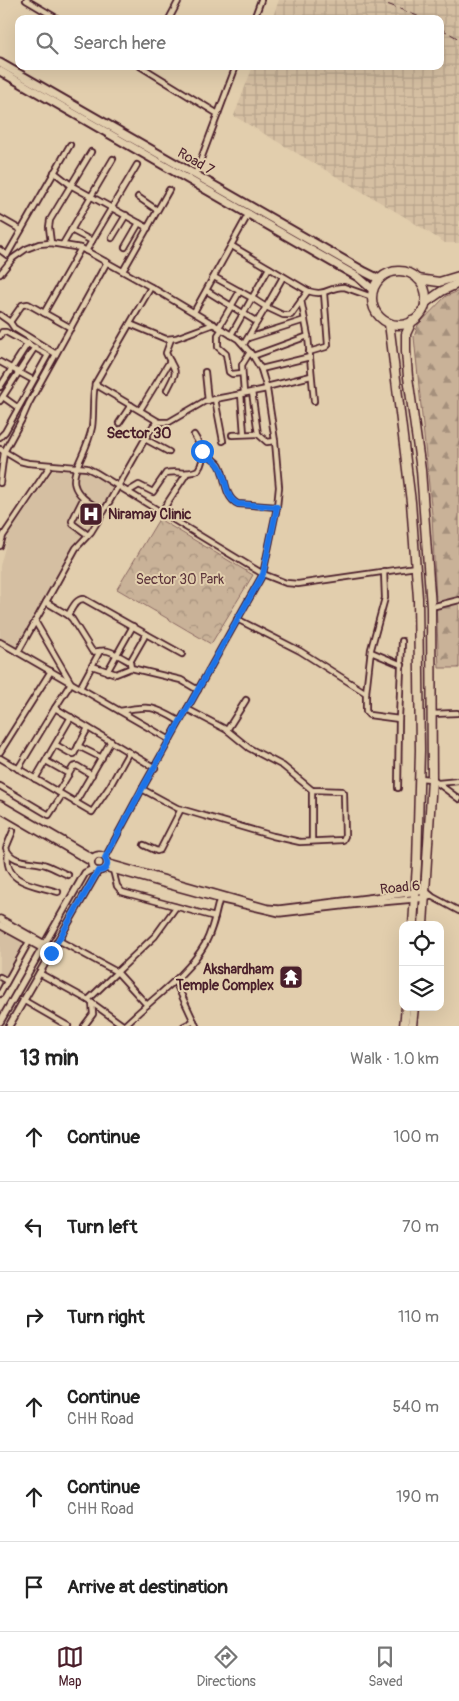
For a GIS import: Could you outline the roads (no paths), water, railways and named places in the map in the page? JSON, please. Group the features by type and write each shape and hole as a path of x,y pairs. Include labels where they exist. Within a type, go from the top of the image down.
{"highway":[{"path":"412,321 402,324 389,323 376,312 372,294 379,279 392,272 400,271 407,272 418,279 439,282 459,276"},
{"path":"418,279 424,289 425,303 421,312 412,321 405,341 421,470 431,607 435,781 427,895 423,921"},
{"path":"425,303 442,291 459,283"},
{"path":"389,323 411,502 418,598 419,778 414,921"},
{"path":"404,1026 406,1011"},
{"path":"412,1026 414,1011"}],"main road":[{"name":"Road 7","path":"0,63 195,175 358,277 372,294"},
{"name":"Road 7","path":"0,71 250,211 379,279"}],"street":[{"path":"26,0 34,2 52,15"},
{"path":"171,15 179,0"},
{"path":"255,15 261,0"},
{"path":"147,70 218,114"},
{"path":"195,175 234,70"},
{"path":"7,255 70,145"},
{"path":"51,243 49,223 91,152"},
{"path":"63,244 113,159"},
{"path":"86,251 137,165"},
{"path":"54,172 72,186 148,228"},
{"path":"123,271 169,190"},
{"path":"138,197 157,210"},
{"path":"194,312 250,211"},
{"path":"112,238 126,215"},
{"path":"0,218 21,230"},
{"path":"125,247 139,223"},
{"path":"71,230 92,241"},
{"path":"0,274 13,258 26,249 39,244 63,244 81,248 231,334 244,344 251,354 261,370 267,388 275,441 279,488 277,507 263,574 142,789 102,871 95,870 85,873 0,1022"},
{"path":"232,246 308,291 324,293 344,287 372,294"},
{"path":"44,313 81,248"},
{"path":"0,250 13,258"},
{"path":"0,483 1,452 107,262"},
{"path":"231,334 269,268"},
{"path":"244,344 283,276"},
{"path":"214,277 266,307 288,316 291,315 308,291"},
{"path":"104,511 79,495 75,487 76,467 92,428 92,397 95,384 151,287"},
{"path":"207,291 257,322"},
{"path":"240,291 218,335 218,347 226,354 229,372 232,374 242,373"},
{"path":"261,370 309,355 328,345 324,293"},
{"path":"302,300 308,336 314,402"},
{"path":"10,322 24,304 28,304 71,328"},
{"path":"0,315 10,322 32,344 48,355 17,407 5,432 0,437"},
{"path":"248,338 305,320"},
{"path":"130,324 160,338 171,339 214,324"},
{"path":"0,336 2,332 6,332 56,354"},
{"path":"244,434 243,363 251,354 308,336"},
{"path":"167,390 175,372 166,351 171,339"},
{"path":"0,387 12,368 32,344"},
{"path":"17,407 1,399 19,372 32,344"},
{"path":"140,410 170,361"},
{"path":"0,362 33,380"},
{"path":"205,372 208,400"},
{"path":"95,384 159,422 169,422 208,400 252,392 311,376"},
{"path":"252,392 258,434 267,442 275,441"},
{"path":"215,398 223,441"},
{"path":"120,423 131,404"},
{"path":"18,652 76,548 88,535 104,511 144,439 153,426 159,422"},
{"path":"232,435 258,434"},
{"path":"194,435 202,451 219,464 225,485 233,501 238,504 277,507"},
{"path":"144,439 169,452"},
{"path":"129,491 139,485 153,492 166,473 187,474 196,471 200,467 202,451"},
{"path":"1,452 20,461 50,466 87,468 129,491 263,574 286,583 298,584 416,567"},
{"path":"0,546 2,536 50,466"},
{"path":"162,511 187,474"},
{"path":"83,499 72,521 88,535"},
{"path":"384,572 385,598 371,652 366,693 366,711 369,715 399,719"},
{"path":"68,615 78,601 84,598 182,654"},
{"path":"431,607 459,600"},
{"path":"46,602 72,619 92,651 109,651 130,662"},
{"path":"237,619 300,651 366,693"},
{"path":"35,621 71,683"},
{"path":"107,672 132,626"},
{"path":"131,668 130,662 146,634"},
{"path":"398,788 402,641"},
{"path":"0,642 170,740"},
{"path":"80,688 100,651"},
{"path":"371,652 402,665"},
{"path":"92,666 116,674 131,668 181,680 198,690"},
{"path":"0,752 51,671"},
{"path":"18,769 71,683"},
{"path":"227,730 246,700"},
{"path":"120,711 140,707 154,708 179,722"},
{"path":"55,708 155,768"},
{"path":"142,789 181,809 273,836 300,842 343,840 345,836 344,793 342,791 312,790 283,766 249,748 227,730 187,709"},
{"path":"432,714 457,713"},
{"path":"35,779 71,718"},
{"path":"56,745 74,754 88,728"},
{"path":"76,803 112,741"},
{"path":"78,746 102,758"},
{"path":"0,758 90,812 94,811 129,752"},
{"path":"46,761 69,774"},
{"path":"0,786 49,815 73,767 77,766 92,775"},
{"path":"419,778 435,781 459,781"},
{"path":"435,781 459,799"},
{"path":"312,790 312,841"},
{"path":"0,804 92,860 95,870 9,1026"},
{"path":"0,809 92,860"},
{"path":"144,845 157,851 160,850 181,809"},
{"path":"13,831 6,848 8,853 7,866 14,876 21,881 58,892"},
{"path":"8,853 24,862 46,865 68,875"},
{"path":"92,860 98,855 106,863"},
{"name":"Road 6","path":"106,863 114,870 280,913 427,895"},
{"name":"Road 6","path":"106,863 219,897"},
{"path":"114,870 117,886 122,892 215,917"},
{"path":"427,895 459,911"},
{"path":"39,973 90,1002 124,1026 175,981 198,956 206,943 215,917 219,897"},
{"path":"90,1002 117,972 155,936 176,907"},
{"path":"0,919 30,939"},
{"path":"0,925 52,951"},
{"path":"0,994 30,939"},
{"path":"58,940 117,972 146,1005"},
{"path":"0,977 7,981"},
{"path":"175,981 195,1024 184,1026"},
{"path":"24,1000 68,1026"},
{"path":"84,1026 91,1019 90,1002"}],"railway":[{"path":"377,0 415,15"},
{"path":"444,30 459,39"}],"place":[{"name":"Niramay Clinic","path":"91,514"},
{"name":"Akshardham Temple Complex","path":"291,977"}],"district":[{"name":"Sector 30","path":"139,433"}],"park label":[{"name":"Sector 30 Park","path":"180,579"}]}
